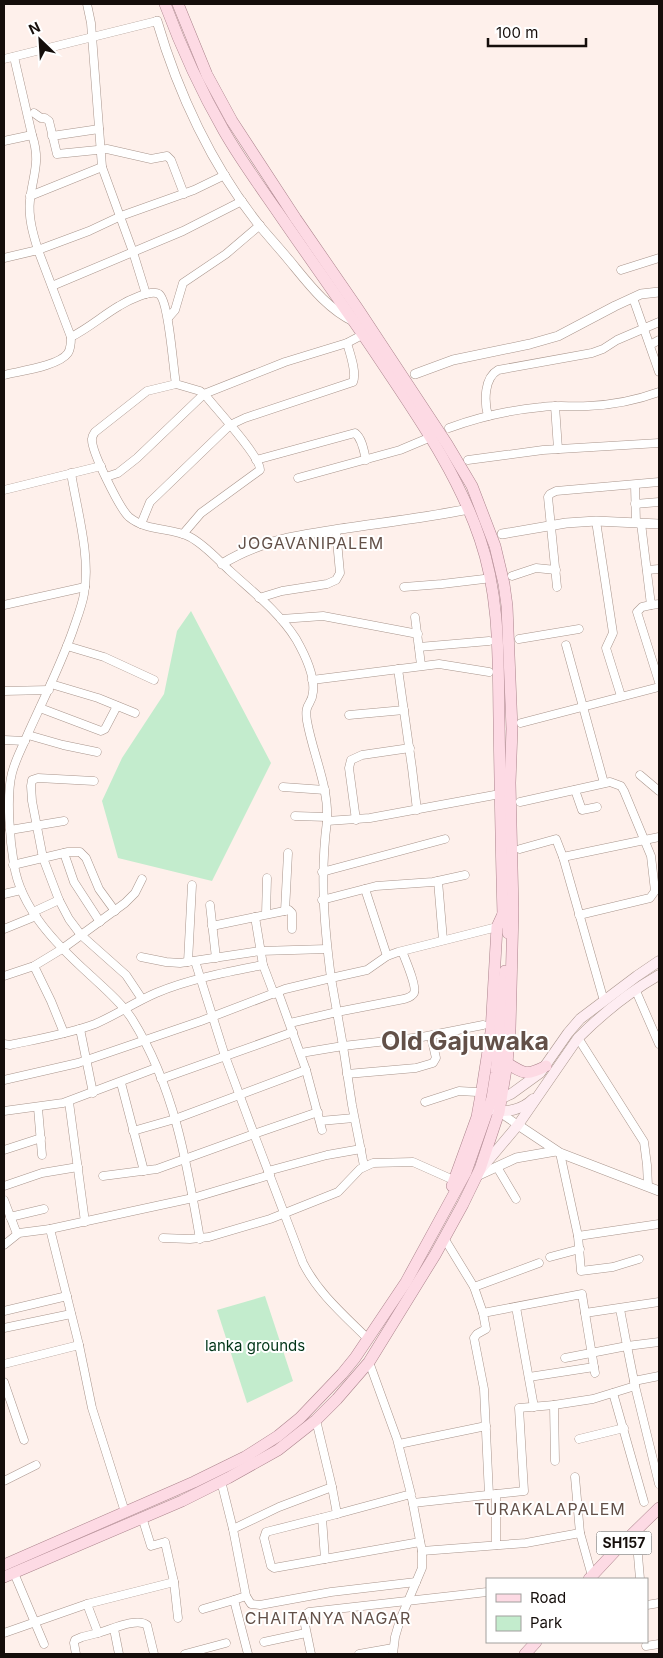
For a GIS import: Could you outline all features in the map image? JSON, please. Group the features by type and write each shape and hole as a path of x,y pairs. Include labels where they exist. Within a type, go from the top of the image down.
{"main road":[{"path":"164,4 189,63 225,133 364,334 432,437 448,464 469,509 481,541 495,601 498,647 500,794 510,908 496,1073 496,1104"},
{"path":"4,1565 230,1465 278,1436 323,1396 355,1358 406,1282 448,1204 456,1194 466,1172 480,1150 496,1104 507,1063 510,1021 512,730 508,616 500,565 484,514 472,486 436,426 232,121 208,75 178,4"},
{"path":"448,1204 450,1191 477,1117 490,1032 497,927 510,908"},
{"path":"496,1104 529,1082 546,1066 574,1025 636,976 659,961"},
{"path":"9,1575 182,1501 221,1482 278,1450 316,1420 337,1399 368,1362 435,1255 478,1173 518,1125 578,1038 659,975"},
{"path":"507,1063 526,1074 546,1066"},
{"path":"496,1104 513,1110 524,1106 543,1089"},
{"path":"478,1173 480,1150"},
{"name":"SH157","path":"591,1578 617,1549 659,1508"},
{"path":"525,1654 535,1643"}],"street":[{"path":"87,4 92,38 102,167 146,294"},
{"path":"4,59 157,21 164,45 191,111 242,201 260,225 331,306 343,316 355,322"},
{"path":"4,375 60,359 68,352 71,337 38,250 31,222 30,196 37,164 37,154 14,57"},
{"path":"34,113 41,118 47,119 58,154 100,149 151,158 167,156 171,160 184,194"},
{"path":"52,136 99,130"},
{"path":"4,141 32,135"},
{"path":"30,196 102,167"},
{"path":"4,258 38,250 75,237 120,216 184,194 226,175"},
{"path":"52,286 191,228 242,201"},
{"path":"168,318 175,310 183,283 226,254 260,225"},
{"path":"621,270 659,258"},
{"path":"415,374 453,360 530,344 558,336 641,294 659,292"},
{"path":"71,337 92,326 119,306 146,294 159,294 168,318 176,384"},
{"path":"632,298 659,372"},
{"path":"488,416 486,394 491,376 498,370 592,353 659,322"},
{"path":"106,477 126,469 204,394 285,362 347,343 364,334"},
{"path":"650,345 659,340"},
{"path":"141,524 150,502 230,425 245,418 353,382 355,379 347,343"},
{"path":"183,534 201,513 260,470 260,466 204,394 176,384 147,391 95,432 92,442 106,477 126,515 154,529 183,534 200,543 281,619 297,641 312,680 313,695 307,704 306,711 325,790 327,819 322,872 322,900 327,949 354,1118 364,1166"},
{"path":"449,428 488,416 519,410 625,402 659,392"},
{"path":"555,406 558,449"},
{"path":"256,460 355,433 358,434 361,440 366,460"},
{"path":"298,478 400,450 432,437"},
{"path":"468,460 558,449 659,443"},
{"path":"4,490 101,466"},
{"path":"71,473 83,546 85,587 67,646 14,765 10,781 10,830 14,865 20,890 34,914 62,949 125,1010 144,1042 176,1119 186,1160 200,1239"},
{"path":"557,588 548,497 553,492 659,482"},
{"path":"635,484 635,504 638,523 655,604 642,607 637,612 659,682"},
{"path":"635,504 659,502"},
{"path":"222,564 238,554 267,543 469,509"},
{"path":"596,521 613,633 606,648 621,696"},
{"path":"502,534 596,521 659,524"},
{"path":"259,598 282,591 327,584 336,580 340,574 340,567 336,530"},
{"path":"512,576 536,568 556,570"},
{"path":"647,570 659,569"},
{"path":"404,587 484,579"},
{"path":"4,605 85,587"},
{"path":"281,619 323,616 418,634"},
{"path":"415,617 422,665"},
{"path":"519,639 579,629"},
{"path":"419,647 489,641"},
{"path":"566,645 604,783"},
{"path":"67,646 104,658 154,680"},
{"path":"312,680 422,665 446,664 489,672"},
{"path":"398,669 417,810"},
{"path":"4,691 50,687 83,693 134,713"},
{"path":"521,723 659,687"},
{"path":"40,708 101,731 105,728 117,706"},
{"path":"349,715 404,710"},
{"path":"4,740 26,738 97,752"},
{"path":"356,820 349,768 351,760 362,755 410,748"},
{"path":"640,775 659,791"},
{"path":"94,781 38,778 32,780 32,794 43,858 59,900 69,919 81,935 126,975 142,1000"},
{"path":"520,802 604,783 616,783 624,791 653,866 656,886 653,895 644,900 579,915"},
{"path":"283,787 325,790"},
{"path":"574,790 582,810 596,807"},
{"path":"295,816 356,820 500,794"},
{"path":"10,830 64,821"},
{"path":"563,857 659,836"},
{"path":"520,849 556,839 563,857 604,1001"},
{"path":"322,872 445,840"},
{"path":"14,865 64,853 77,851 82,853 99,889 115,911"},
{"path":"64,853 74,882 100,922"},
{"path":"285,911 288,853"},
{"path":"322,900 387,884 438,881 465,875"},
{"path":"266,878 266,914"},
{"path":"4,976 34,966 62,949 130,898 142,879"},
{"path":"438,881 443,940"},
{"path":"192,885 192,962 201,979 225,1056 284,1213 309,1275 330,1301 368,1338"},
{"path":"366,889 387,956"},
{"path":"4,894 20,890"},
{"path":"4,929 59,900"},
{"path":"210,905 216,958"},
{"path":"212,926 266,914 291,911 292,929"},
{"path":"254,917 263,965 290,1023 301,1053 322,1130"},
{"path":"4,1080 86,1060 144,1042 276,993 367,970 387,956 402,951 497,927"},
{"path":"141,957 166,962 192,962 260,951 327,949"},
{"path":"290,1023 412,996 414,985 402,951"},
{"path":"4,1044 10,1045 80,1029 125,1010 171,987 263,965"},
{"path":"34,966 64,1033"},
{"path":"636,991 659,1044"},
{"path":"301,1053 430,1036 483,1025"},
{"path":"80,1029 93,1093"},
{"path":"161,1079 293,1032"},
{"path":"347,1074 416,1068 433,1063 436,1058 430,1036"},
{"path":"578,1038 640,1135 646,1154 648,1186"},
{"path":"4,1111 38,1108 68,1102 156,1068"},
{"path":"133,1131 176,1119 306,1070"},
{"path":"121,1082 144,1171"},
{"path":"425,1102 459,1091 477,1092"},
{"path":"68,1102 85,1222"},
{"path":"496,1104 518,1125 558,1152 659,1190"},
{"path":"38,1108 42,1155"},
{"path":"103,1176 163,1167 186,1160 223,1144 318,1112"},
{"path":"320,1121 354,1118"},
{"path":"4,1150 41,1138"},
{"path":"4,1245 22,1232 50,1229 193,1198 327,1155 361,1150"},
{"path":"478,1173 516,1158 558,1152"},
{"path":"558,1152 578,1236 582,1272 613,1267 639,1259"},
{"path":"163,1238 200,1239 243,1228 338,1192 364,1166 389,1162 413,1162 449,1178"},
{"path":"4,1186 42,1172 78,1167"},
{"path":"496,1167 516,1199"},
{"path":"4,1200 17,1234"},
{"path":"10,1217 44,1209"},
{"path":"578,1236 659,1224"},
{"path":"50,1229 97,1426 125,1512"},
{"path":"444,1238 474,1287 483,1313 486,1329 474,1338 484,1390 496,1545"},
{"path":"550,1257 580,1249"},
{"path":"474,1287 539,1263"},
{"path":"483,1313 582,1294 595,1370 529,1377"},
{"path":"4,1311 67,1296"},
{"path":"585,1313 659,1302"},
{"path":"516,1307 534,1407"},
{"path":"620,1309 634,1383 659,1484"},
{"path":"4,1328 71,1314"},
{"path":"565,1358 659,1342"},
{"path":"4,1364 79,1345"},
{"path":"359,1654 393,1651 395,1637 406,1602 422,1568 422,1551 399,1444 368,1362"},
{"path":"413,1503 524,1491 519,1408 593,1399 613,1393 634,1383 659,1376"},
{"path":"4,1382 24,1440"},
{"path":"613,1393 644,1502"},
{"path":"554,1405 555,1462"},
{"path":"316,1420 337,1514"},
{"path":"399,1444 486,1426"},
{"path":"579,1439 624,1428"},
{"path":"4,1481 36,1465"},
{"path":"575,1478 580,1534 591,1578"},
{"path":"221,1482 233,1529 246,1596 251,1604 260,1606 331,1592 416,1582"},
{"path":"233,1529 278,1507 332,1487"},
{"path":"411,1494 322,1518 268,1530 264,1535 267,1553 272,1567 420,1542"},
{"path":"142,1517 151,1546 165,1542 174,1582 178,1618"},
{"path":"322,1518 325,1559"},
{"path":"636,1532 640,1578"},
{"path":"422,1551 548,1540 580,1534"},
{"path":"9,1575 36,1622 44,1644"},
{"path":"4,1634 88,1604 174,1582"},
{"path":"311,1654 304,1617 309,1612 486,1592"},
{"path":"203,1609 246,1596"},
{"path":"234,1600 248,1654"},
{"path":"88,1604 98,1634"},
{"path":"76,1654 75,1640 135,1622 145,1623 148,1628 154,1654"},
{"path":"114,1629 119,1654"},
{"path":"264,1642 306,1633"},
{"path":"185,1654 226,1643"},
{"path":"646,1654 646,1644 659,1644"}],"green space":[{"path":"191,611 271,763 212,881 118,858 102,801 122,758 164,694 177,631"},
{"name":"lanka grounds","path":"265,1296 293,1381 247,1403 217,1310"}],"district":[{"name":"JOGAVANIPALEM","path":"311,543"},
{"name":"Old Gajuwaka","path":"465,1041"},
{"name":"TURAKALAPALEM","path":"550,1509"},
{"name":"CHAITANYA NAGAR","path":"328,1618"}]}
